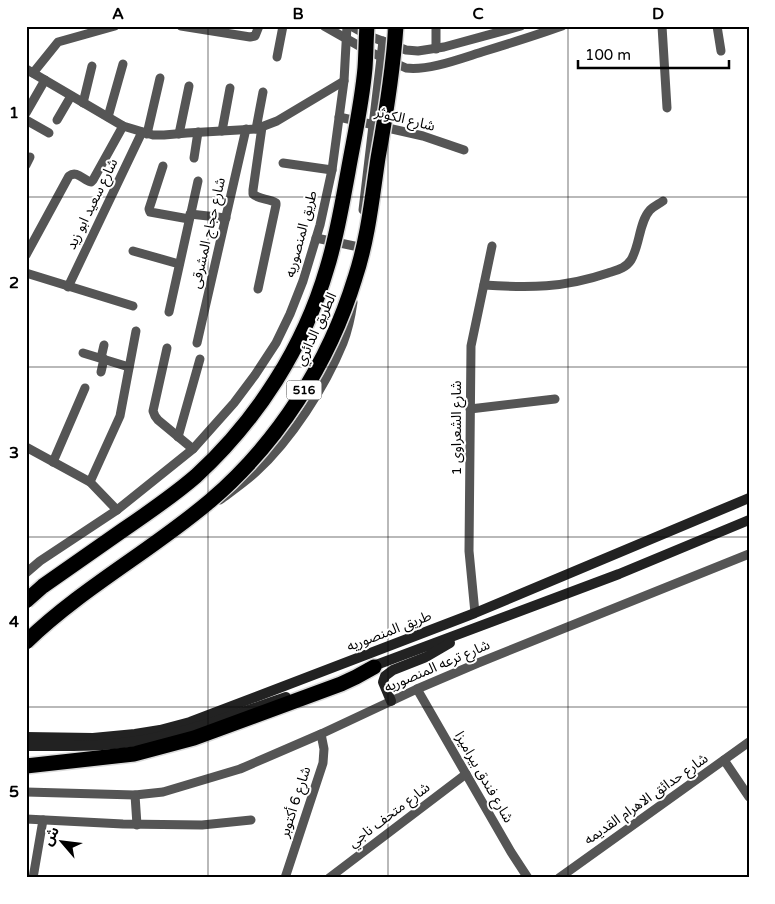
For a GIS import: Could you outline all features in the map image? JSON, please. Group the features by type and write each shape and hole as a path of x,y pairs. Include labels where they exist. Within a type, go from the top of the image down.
{"highway":[{"name":"الطريق الدائري","path":"26,600 43,586 168,499 196,476 248,420 273,385 295,348 327,269 339,222 359,107 367,26"},
{"name":"الطريق الدائري","path":"26,644 41,628 68,605 181,525 211,500 239,474 265,445 309,382 343,313 356,277 365,240 391,81 396,26"},
{"path":"26,766 134,754 194,738 341,684 374,666"}],"main road":[{"name":"طريق المنصوريه","path":"26,737 93,738 160,730 190,722 475,612 749,498"},
{"name":"طريق المنصوريه","path":"26,746 118,744 142,741 189,730 374,666 620,574 749,520"},
{"path":"391,701 383,682 385,676 393,670 443,648 460,634"}],"street":[{"path":"115,26 58,42 30,71 124,126 144,133 164,135 259,128 277,121 344,82"},
{"path":"181,26 250,37 255,36 259,26"},
{"path":"277,57 282,26"},
{"path":"324,26 368,51 410,68 425,68 455,60 562,26"},
{"name":"طريق المنصوريه","path":"26,572 40,560 117,510 193,449 256,375 276,343 303,281 316,238 332,170 344,82 347,26"},
{"path":"351,26 369,36 406,50 418,51 436,49 521,26"},
{"path":"436,26 436,49"},
{"path":"662,26 667,108"},
{"path":"717,26 722,51"},
{"path":"26,644 96,589 235,490 256,472 287,438 316,395 343,342 352,309 383,41"},
{"path":"404,66 406,50"},
{"path":"108,117 123,64"},
{"path":"83,102 92,66"},
{"name":"شارع سعيد ابو زيد","path":"68,287 144,133 160,78"},
{"path":"28,108 45,80"},
{"path":"179,134 189,86"},
{"path":"222,130 230,88"},
{"path":"258,289 276,205 273,200 257,197 253,194 263,92"},
{"path":"58,120 71,96"},
{"name":"شارع الكوثر","path":"339,117 423,136 464,150"},
{"path":"26,120 49,133"},
{"path":"26,255 70,176 75,173 91,182 124,126"},
{"name":"شارع حجاج المشرقى","path":"197,343 246,129"},
{"path":"194,158 198,132"},
{"path":"282,163 332,170"},
{"path":"163,166 149,209 150,212 190,217 226,218"},
{"path":"168,312 198,181"},
{"path":"484,285 514,287 549,286 593,278 622,267 628,264 632,258 647,215 663,201"},
{"path":"316,238 359,247"},
{"name":"شارع الشعراوى 1","path":"475,612 469,551 471,346 492,246"},
{"path":"133,251 179,264"},
{"path":"26,273 133,306"},
{"path":"90,482 120,416 136,331"},
{"path":"101,372 104,345"},
{"path":"166,348 153,410 158,420 193,449"},
{"path":"83,353 129,367"},
{"path":"178,437 200,359"},
{"path":"53,462 85,388"},
{"path":"470,409 555,400"},
{"path":"26,447 90,482 117,510"},
{"name":"شارع ترعه المنصوريه","path":"26,792 135,795 163,792 240,769 524,644 749,554"},
{"name":"شارع فندق بيراميزا","path":"417,690 528,878"},
{"name":"شارع 6 أكتوبر","path":"285,878 323,762 324,749 320,734"},
{"name":"شارع حدائق الاهرام القديمه","path":"559,878 749,742"},
{"path":"724,760 749,797"},
{"name":"شارع متحف ناجي","path":"329,878 466,774"},
{"path":"135,795 137,824"},
{"path":"26,819 202,825 251,820"},
{"path":"33,878 43,820"}]}
